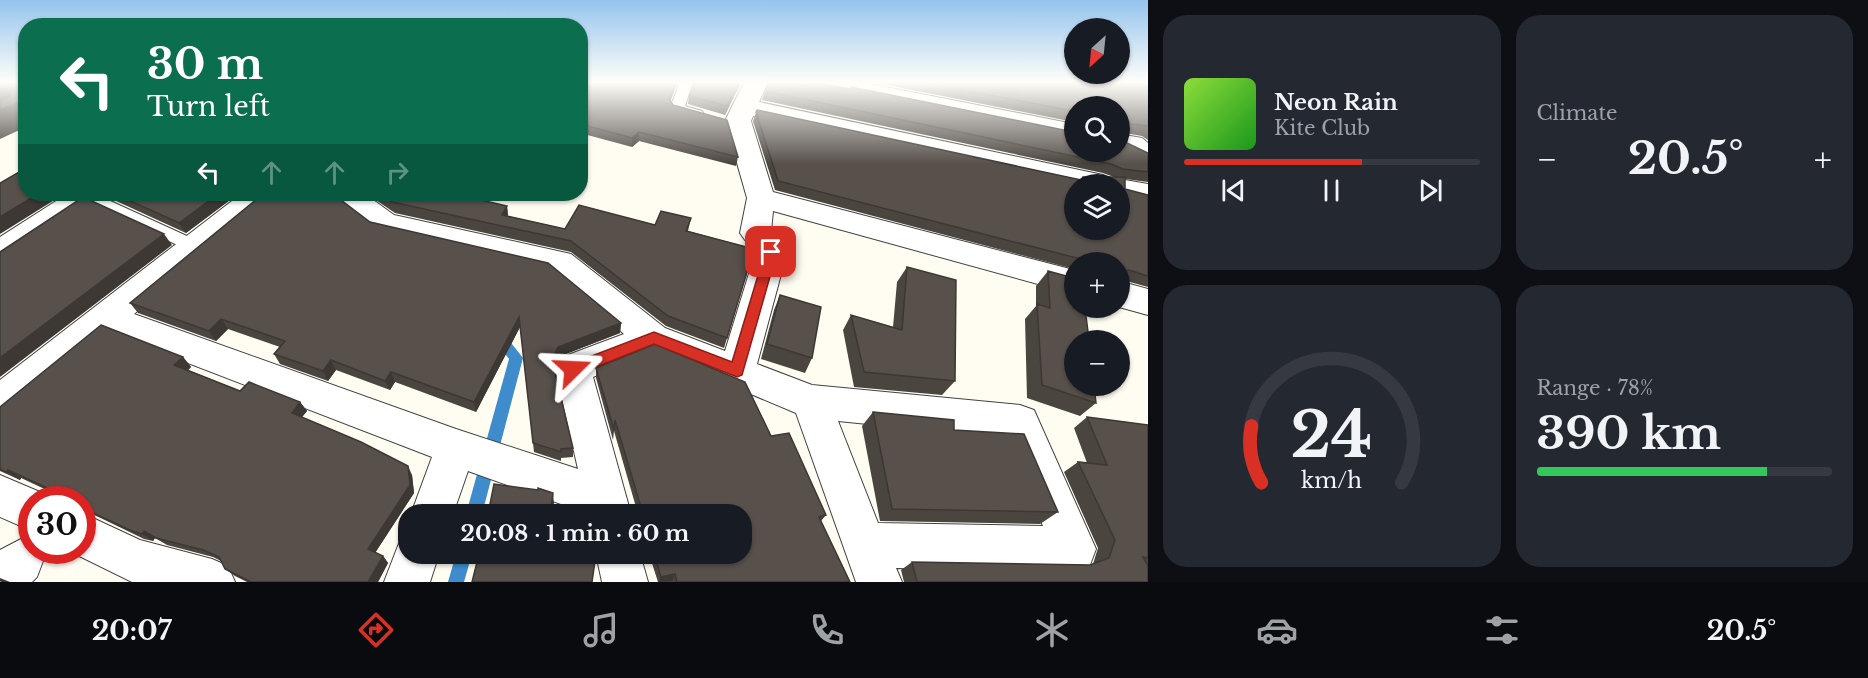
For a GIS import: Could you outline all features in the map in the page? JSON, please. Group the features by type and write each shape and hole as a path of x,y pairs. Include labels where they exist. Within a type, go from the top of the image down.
{"street":[{"path":"959,109 1064,130"},
{"path":"737,371 771,252 755,233 761,198 733,110 1064,176"},
{"path":"1130,144 1148,156"},
{"path":"1130,190 1148,194"},
{"path":"761,198 1064,279"},
{"path":"0,252 76,201"},
{"path":"0,402 249,201"},
{"path":"356,201 385,224 560,262 654,338 811,402 1020,422 1074,549 865,545"},
{"path":"1130,297 1148,302"},
{"path":"107,318 480,456 600,504"},
{"path":"607,504 573,369 654,338"},
{"path":"811,402 879,582"},
{"path":"440,504 480,456"},
{"path":"0,495 18,503"},
{"path":"96,542 136,561 212,582"},
{"path":"407,582 413,564"},
{"path":"620,564 625,582"}],"lane":[{"path":"709,109 733,110"},
{"path":"101,201 194,246"}],"building":[{"path":"588,109 688,109 727,120 738,157 639,132 632,138 588,126"},
{"path":"851,109 961,109 1064,130 1064,154"},
{"path":"1130,109 1148,109 1148,126 1130,124"},
{"path":"757,110 1064,176 1064,240 1130,240 1130,190 1148,195 1148,276 1130,270 1130,252 1064,252 1064,255 778,181"},
{"path":"1130,144 1148,153 1148,172 1123,169 1102,162 1130,162"},
{"path":"18,173 18,201 26,201 0,217 0,183"},
{"path":"77,201 92,201 164,234 0,358 0,252"},
{"path":"130,201 209,201 179,223"},
{"path":"254,201 342,201 370,222 548,263 621,323 558,347 552,360 573,448 561,449 561,452 533,443 519,317 474,402 391,372 385,381 331,360 323,371 274,354 285,341 221,319 209,331 130,303"},
{"path":"390,201 485,201 507,206 502,215 565,229 579,205 655,225 661,211 691,218 686,231 754,249 727,338 668,316 571,241"},
{"path":"907,267 956,280 955,381 864,372 851,315 902,330"},
{"path":"1048,271 1064,275 1064,318 1086,318 1088,330 1064,330 1064,392 1042,385 1037,304 1050,308"},
{"path":"780,295 821,307 812,358 767,344"},
{"path":"101,325 183,357 174,365 240,391 249,382 300,402 292,413 361,442 408,466 410,485 368,549 383,556 368,582 251,582 225,569 219,557 203,550 156,538 144,531 142,534 132,531 96,514 96,486 43,486 8,470 6,472 0,469 0,407"},
{"path":"655,344 745,382 771,436 789,433 826,515 819,517 850,582 677,582 675,574 661,577 657,564 752,564 752,504 640,504 615,420 614,430 596,368"},
{"path":"1075,396 1095,396 1096,403"},
{"path":"873,412 954,420 954,430 1024,434 1058,512 892,509"},
{"path":"1087,417 1148,425 1148,558 1143,557 1148,566 1148,582 917,582 912,562 1090,565 1109,558 1115,540 1078,462 1107,465"},
{"path":"494,484 538,490 538,488 553,493 551,504 490,504"},
{"path":"476,564 595,564 592,582 472,582"}],"waterway":[{"path":"477,504 516,358 499,338"},
{"path":"456,582 461,564"}],"route":[{"path":"573,369 654,338 737,371 771,252"}]}
